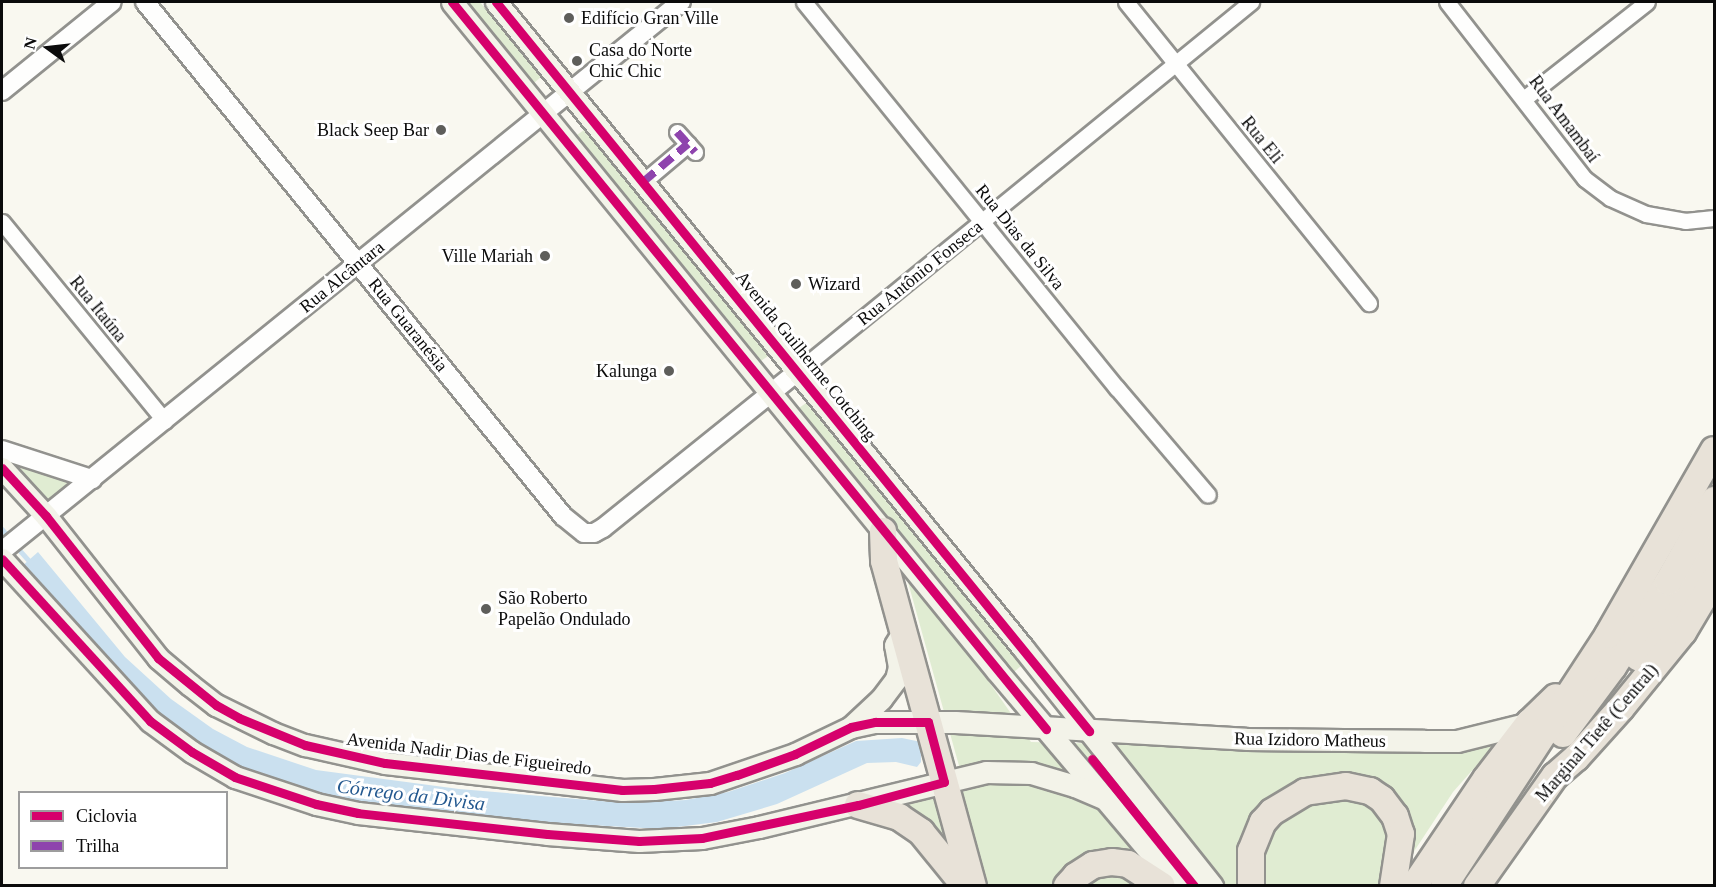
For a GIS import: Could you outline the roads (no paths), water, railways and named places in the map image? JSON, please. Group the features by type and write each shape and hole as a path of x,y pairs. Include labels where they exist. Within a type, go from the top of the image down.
{"highway":[{"path":"1445,885 1628,604 1714,450"},
{"path":"1445,885 1613,667 1668,582 1714,500"},
{"path":"883,531 884,561 973,885"},
{"path":"1555,776 1685,593 1714,536"},
{"name":"Marginal Tietê (Central)","path":"1477,885 1555,776 1576,758 1628,700 1683,632 1714,580"},
{"path":"1414,885 1457,821 1529,723 1589,666"},
{"path":"1251,885 1251,851 1263,822 1272,812 1305,792 1346,786 1370,791 1382,798 1395,816 1401,834 1393,885"},
{"path":"858,805 898,817 921,832 965,885"},
{"path":"1067,885 1093,865 1112,862 1128,864 1162,885"}],"main road":[{"path":"452,2 1046,729 1179,885"},
{"name":"Avenida Guilherme Cotching","path":"496,2 1212,885"},
{"name":"Avenida Nadir Dias de Figueiredo","path":"2,468 39,522 158,658 216,705 264,729 305,745 385,763 622,790 710,783 795,754 851,727 875,722 928,722 1046,729"},
{"path":"4,552 150,721 192,752 235,777 285,795 358,813 547,834 639,841 702,838 858,805 986,772 1030,773 1067,783 1103,798"},
{"path":"851,727 881,699 896,679 899,667 895,645 903,631"},
{"name":"Rua Izidoro Matheus","path":"1046,729 1246,739 1457,741 1529,723"}],"street":[{"path":"2,91 112,2"},
{"name":"Rua Guaranésia","path":"146,2 563,516 584,533"},
{"name":"Rua Alcântara","path":"4,552 681,2"},
{"name":"Rua Dias da Silva","path":"804,2 1117,388 1208,495"},
{"name":"Rua Eli","path":"1126,2 1369,303"},
{"name":"Rua Antônio Fonseca","path":"584,533 594,533 603,528 983,222 1251,2"},
{"name":"Rua Amambaí","path":"1447,2 1525,98 1585,179 1610,198 1646,213 1685,221 1714,218"},
{"path":"1525,98 1647,2"},
{"path":"643,182 692,148 677,132"},
{"name":"Rua Itaúna","path":"2,222 165,421"},
{"path":"2,450 92,479"}],"water":[{"path":"38,552 125,657 171,699 213,729 247,747 316,770 459,789 625,803 686,800 728,792 785,773 856,741 902,738 921,742 921,762 917,767 896,762 867,763 777,804 717,822 661,829 499,820 355,806 254,779 174,733 21,567"}],"waterway":[{"name":"Córrego da Divisa","path":"2,529 10,538"},
{"name":"Córrego da Divisa","path":"15,545 31,563"}],"place":[{"name":"Edifício Gran Ville","path":"569,18"},
{"name":"Casa do Norte Chic Chic","path":"577,61"},
{"name":"Black Seep Bar","path":"441,130"},
{"name":"Ville Mariah","path":"545,256"},
{"name":"Wizard","path":"796,284"},
{"name":"Kalunga","path":"669,371"},
{"name":"São Roberto Papelão Ondulado","path":"486,609"}]}
